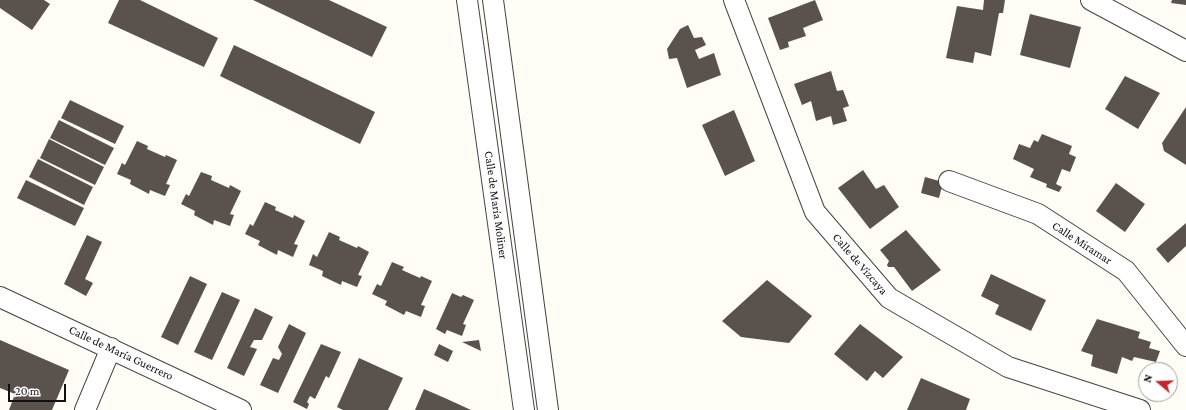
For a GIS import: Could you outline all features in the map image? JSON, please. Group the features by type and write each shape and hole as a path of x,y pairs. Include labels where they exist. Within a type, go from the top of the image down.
{"street":[{"name":"Calle de María Moliner","path":"467,0 524,410"},
{"name":"Calle de María Moliner","path":"493,0 548,410"},
{"name":"Calle de Vizcaya","path":"734,0 815,212 889,298 1008,368 1140,410"},
{"path":"1091,0 1186,51"},
{"name":"Calle Miramar","path":"949,181 1038,214 1126,271 1186,346"},
{"name":"Calle de María Guerrero","path":"0,297 241,410"},
{"path":"85,410 111,348"}],"building":[{"path":"0,0 44,0 50,4 32,30 0,8"},
{"path":"119,0 140,0 218,38 204,67 108,23"},
{"path":"253,0 329,0 387,27 372,57"},
{"path":"815,0 823,20 803,28 806,36 788,42 789,47 780,50 768,18"},
{"path":"984,0 1005,0 1003,13 999,13 991,56 975,52 973,63 946,58 957,6 983,10"},
{"path":"1172,0 1186,0 1186,5 1171,3"},
{"path":"1030,14 1081,27 1070,68 1020,55"},
{"path":"688,25 694,38 702,37 706,45 695,50 699,59 714,53 721,75 687,88 677,58 669,59 667,49 680,29"},
{"path":"234,45 375,112 360,144 220,76"},
{"path":"831,71 837,91 843,90 849,106 843,108 847,121 833,125 831,116 816,121 811,101 802,105 794,84"},
{"path":"1125,76 1160,93 1138,129 1105,109"},
{"path":"70,100 124,126 115,144 61,118"},
{"path":"1186,107 1186,165 1164,151 1162,143"},
{"path":"734,110 755,161 725,176 702,125"},
{"path":"59,120 114,148 105,165 50,138"},
{"path":"1042,134 1072,146 1069,154 1076,157 1070,172 1062,169 1056,184 1062,187 1059,192 1046,187 1047,184 1030,177 1034,169 1013,159 1019,144 1030,148 1034,140 1038,142"},
{"path":"49,139 104,167 95,185 40,158"},
{"path":"137,141 148,146 147,149 165,157 166,155 177,160 166,184 170,185 165,196 150,190 149,194 130,184 131,180 117,174 122,163 125,165"},
{"path":"38,159 93,187 84,205 29,177"},
{"path":"863,170 876,189 884,185 899,207 870,229 838,188"},
{"path":"201,172 212,176 211,180 229,188 230,185 241,191 230,214 234,215 230,226 214,220 213,225 194,215 195,211 181,204 186,194 189,196"},
{"path":"925,177 943,182 939,198 921,193"},
{"path":"26,180 84,208 75,226 17,198"},
{"path":"1116,183 1145,204 1125,232 1096,211"},
{"path":"265,202 276,207 275,210 293,218 294,215 305,221 294,244 298,245 293,257 278,250 277,255 258,245 260,241 245,234 250,224 253,226"},
{"path":"1186,223 1186,246 1168,263 1156,249"},
{"path":"906,230 941,270 912,291 894,267 888,267 887,265 889,261 880,250"},
{"path":"329,232 340,237 339,240 357,248 358,246 369,252 358,275 362,276 357,287 342,281 341,285 322,276 323,271 309,265 313,254 317,257"},
{"path":"87,235 102,242 85,279 93,283 86,296 64,284"},
{"path":"392,262 404,267 402,270 420,278 421,276 432,281 421,305 425,306 421,317 406,311 404,315 385,305 387,301 372,294 377,284 381,286"},
{"path":"991,274 1046,300 1031,331 995,314 999,305 981,296"},
{"path":"190,276 207,284 178,345 161,337"},
{"path":"767,280 812,316 789,343 741,337 722,321"},
{"path":"222,292 240,300 212,360 194,352"},
{"path":"452,293 461,297 463,295 474,300 463,324 466,325 462,336 447,330 445,334 436,329"},
{"path":"255,308 273,317 262,340 254,340 250,347 257,349 244,376 227,368"},
{"path":"1097,319 1140,332 1138,338 1151,342 1149,348 1160,351 1156,362 1134,357 1132,361 1122,357 1117,374 1091,366 1093,355 1081,351"},
{"path":"289,324 306,333 278,393 260,385 273,358 279,360 282,354 278,347"},
{"path":"860,324 903,357 883,378 875,371 867,381 834,354"},
{"path":"0,340 69,370 52,410 9,410 15,394 0,388"},
{"path":"479,340 481,351 462,342"},
{"path":"321,344 341,352 329,378 326,376 315,399 310,396 307,402 309,404 307,409 293,402"},
{"path":"439,344 453,351 448,362 434,355"},
{"path":"359,358 403,378 388,410 343,410 337,407"},
{"path":"921,378 970,399 966,410 907,410"},
{"path":"424,389 447,399 471,410 415,410"}]}
